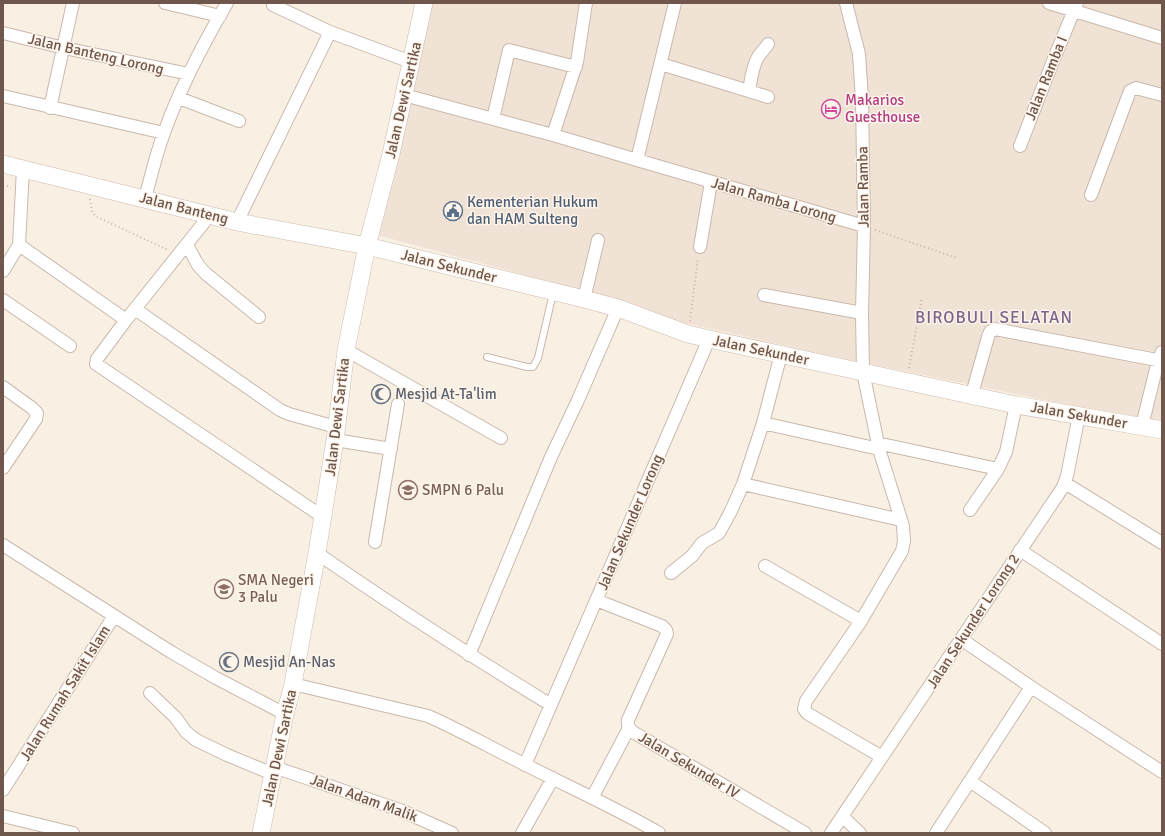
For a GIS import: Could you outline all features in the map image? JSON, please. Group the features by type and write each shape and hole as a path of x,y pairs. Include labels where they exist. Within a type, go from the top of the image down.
{"street":[{"path":"50,108 73,3"},
{"path":"165,3 220,16"},
{"path":"145,198 164,133 178,98 189,74 227,3"},
{"name":"Jalan Dewi Sartika","path":"261,833 285,714 293,684 317,553 336,434 346,350 367,246 391,154 424,3"},
{"path":"553,135 576,67 586,3"},
{"path":"637,160 675,3"},
{"name":"Jalan Ramba","path":"846,3 860,62 864,226 862,313 863,372"},
{"path":"1049,3 1075,7 1162,38"},
{"path":"272,4 330,32 411,62"},
{"name":"Jalan Ramba I","path":"1020,146 1052,61 1075,7"},
{"path":"237,222 330,32"},
{"name":"Jalan Banteng Lorong","path":"3,33 64,48 189,74"},
{"path":"748,91 754,67 759,55 764,51 768,44"},
{"path":"493,119 509,50 576,67"},
{"path":"661,64 768,97"},
{"path":"1091,195 1130,92 1136,88 1162,95"},
{"name":"Jalan Ramba Lorong","path":"404,95 553,135 864,226"},
{"path":"3,96 164,133"},
{"path":"178,98 239,122"},
{"name":"Jalan Banteng","path":"3,164 237,222 367,246"},
{"path":"3,271 19,245 23,169"},
{"path":"700,247 711,182"},
{"path":"210,215 126,320 96,361 97,365 323,517"},
{"path":"584,299 598,240"},
{"path":"19,245 126,320"},
{"path":"187,245 198,265 205,273 259,317"},
{"name":"Jalan Sekunder","path":"367,246 618,308 688,334 709,339 972,394 1016,405 1162,430"},
{"path":"764,295 862,313"},
{"path":"3,300 70,346"},
{"path":"469,655 551,457 578,400 618,308"},
{"path":"135,309 280,410 336,434 391,449"},
{"path":"972,394 988,337 990,332 995,329 1161,358 1142,426"},
{"name":"Jalan Sekunder Lorong","path":"526,765 709,339"},
{"path":"346,350 501,438"},
{"path":"670,573 692,556 702,543 719,533 731,511 743,484 763,423 781,354"},
{"path":"863,372 878,446 901,520 904,536 902,551 861,621 804,707 807,713 882,757"},
{"path":"3,387 36,411 36,419 3,468"},
{"path":"375,542 398,404"},
{"path":"970,510 998,470 1006,452 1016,405"},
{"name":"Jalan Sekunder Lorong 2","path":"831,833 1065,483 1079,415"},
{"path":"763,423 998,470"},
{"path":"1065,483 1162,543"},
{"path":"743,484 901,520"},
{"name":"Jalan Rumah Sakit Islam","path":"3,545 197,668 285,714"},
{"path":"1020,550 1162,644"},
{"path":"317,553 381,598 469,655 551,705"},
{"path":"765,566 861,621"},
{"name":"Jalan Sekunder IV","path":"596,600 662,626 666,630 667,634 628,720 627,724 629,728 638,735 805,833"},
{"name":"Jalan Rumah Sakit Islam","path":"3,790 114,616"},
{"path":"961,639 1031,687 1162,772"},
{"path":"293,684 428,716 627,814 659,833"},
{"path":"936,833 1031,687"},
{"name":"Jalan Adam Malik","path":"150,693 176,718 186,732 196,740 227,755 400,810 452,833"},
{"path":"592,798 629,728"},
{"path":"522,833 553,778"},
{"path":"970,781 1045,833"},
{"path":"3,816 73,833"},
{"path":"842,816 860,833"}],"lane":[{"path":"487,357 527,367 533,367 538,358 553,291"}],"path":[{"path":"88,186 94,215 179,255"},
{"path":"864,226 957,258"},
{"path":"688,334 700,247"},
{"path":"907,381 922,298"}],"shaded area":[{"path":"432,3 1162,3 1162,422 1107,413 822,354 672,320 565,286 377,235"}],"place":[{"name":"Makarios Guesthouse","path":"831,109"},
{"name":"Kementerian Hukum dan HAM Sulteng","path":"453,211"},
{"name":"Mesjid At-Ta'lim","path":"381,394"},
{"name":"SMPN 6 Palu","path":"408,490"},
{"name":"SMA Negeri 3 Palu","path":"224,589"},
{"name":"Mesjid An-Nas","path":"229,662"}],"district":[{"name":"BIROBULI SELATAN","path":"994,317"}]}
